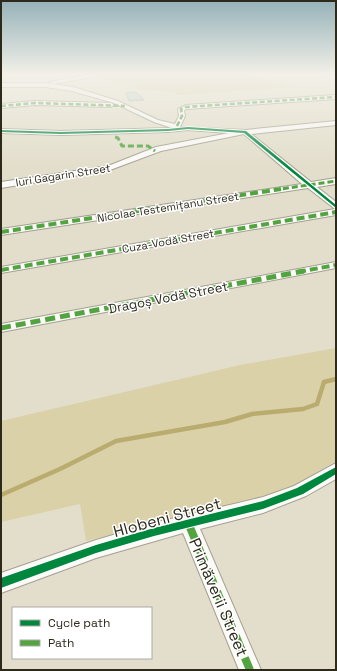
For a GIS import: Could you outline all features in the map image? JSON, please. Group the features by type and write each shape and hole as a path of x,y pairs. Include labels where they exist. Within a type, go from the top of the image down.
{"street":[{"path":"104,105 125,106 156,121 177,126 245,132 336,207"},
{"path":"177,126 182,116 181,110 186,107 211,105"},
{"name":"Iuri Gagarin Street","path":"1,185 110,168 159,149 245,132 336,123"},
{"path":"1,131 61,134 188,128"},
{"name":"Nicolae Testemițanu Street","path":"1,232 336,181"},
{"name":"Cuza-Vodă Street","path":"1,270 336,212"},
{"name":"Dragoș Vodă Street","path":"1,328 336,265"},
{"name":"Hlobeni Street","path":"1,583 103,547 154,532 262,505 300,491 336,470"},
{"name":"Primăverii Street","path":"188,524 250,670"}],"shaded area":[{"path":"336,348 336,461 286,490 86,541 80,504 1,522 1,421 240,365"}],"waterway":[{"path":"1,495 60,469 116,441 225,422 252,414 303,409 317,404 324,382 336,379"}],"marked path":[{"path":"1,106 9,105"},
{"path":"104,105 125,106"},
{"path":"177,126 182,116 181,109 186,107 211,105"},
{"path":"115,137 118,138 122,146 148,146 155,151"},
{"path":"1,232 336,181"},
{"path":"1,270 336,212"},
{"path":"1,328 336,265"},
{"path":"189,525 250,670"}],"cycle path":[{"path":"1,131 61,133 168,130 188,128 245,132 336,207"},
{"path":"1,583 96,549 154,532 263,505 300,491 336,470"}]}
